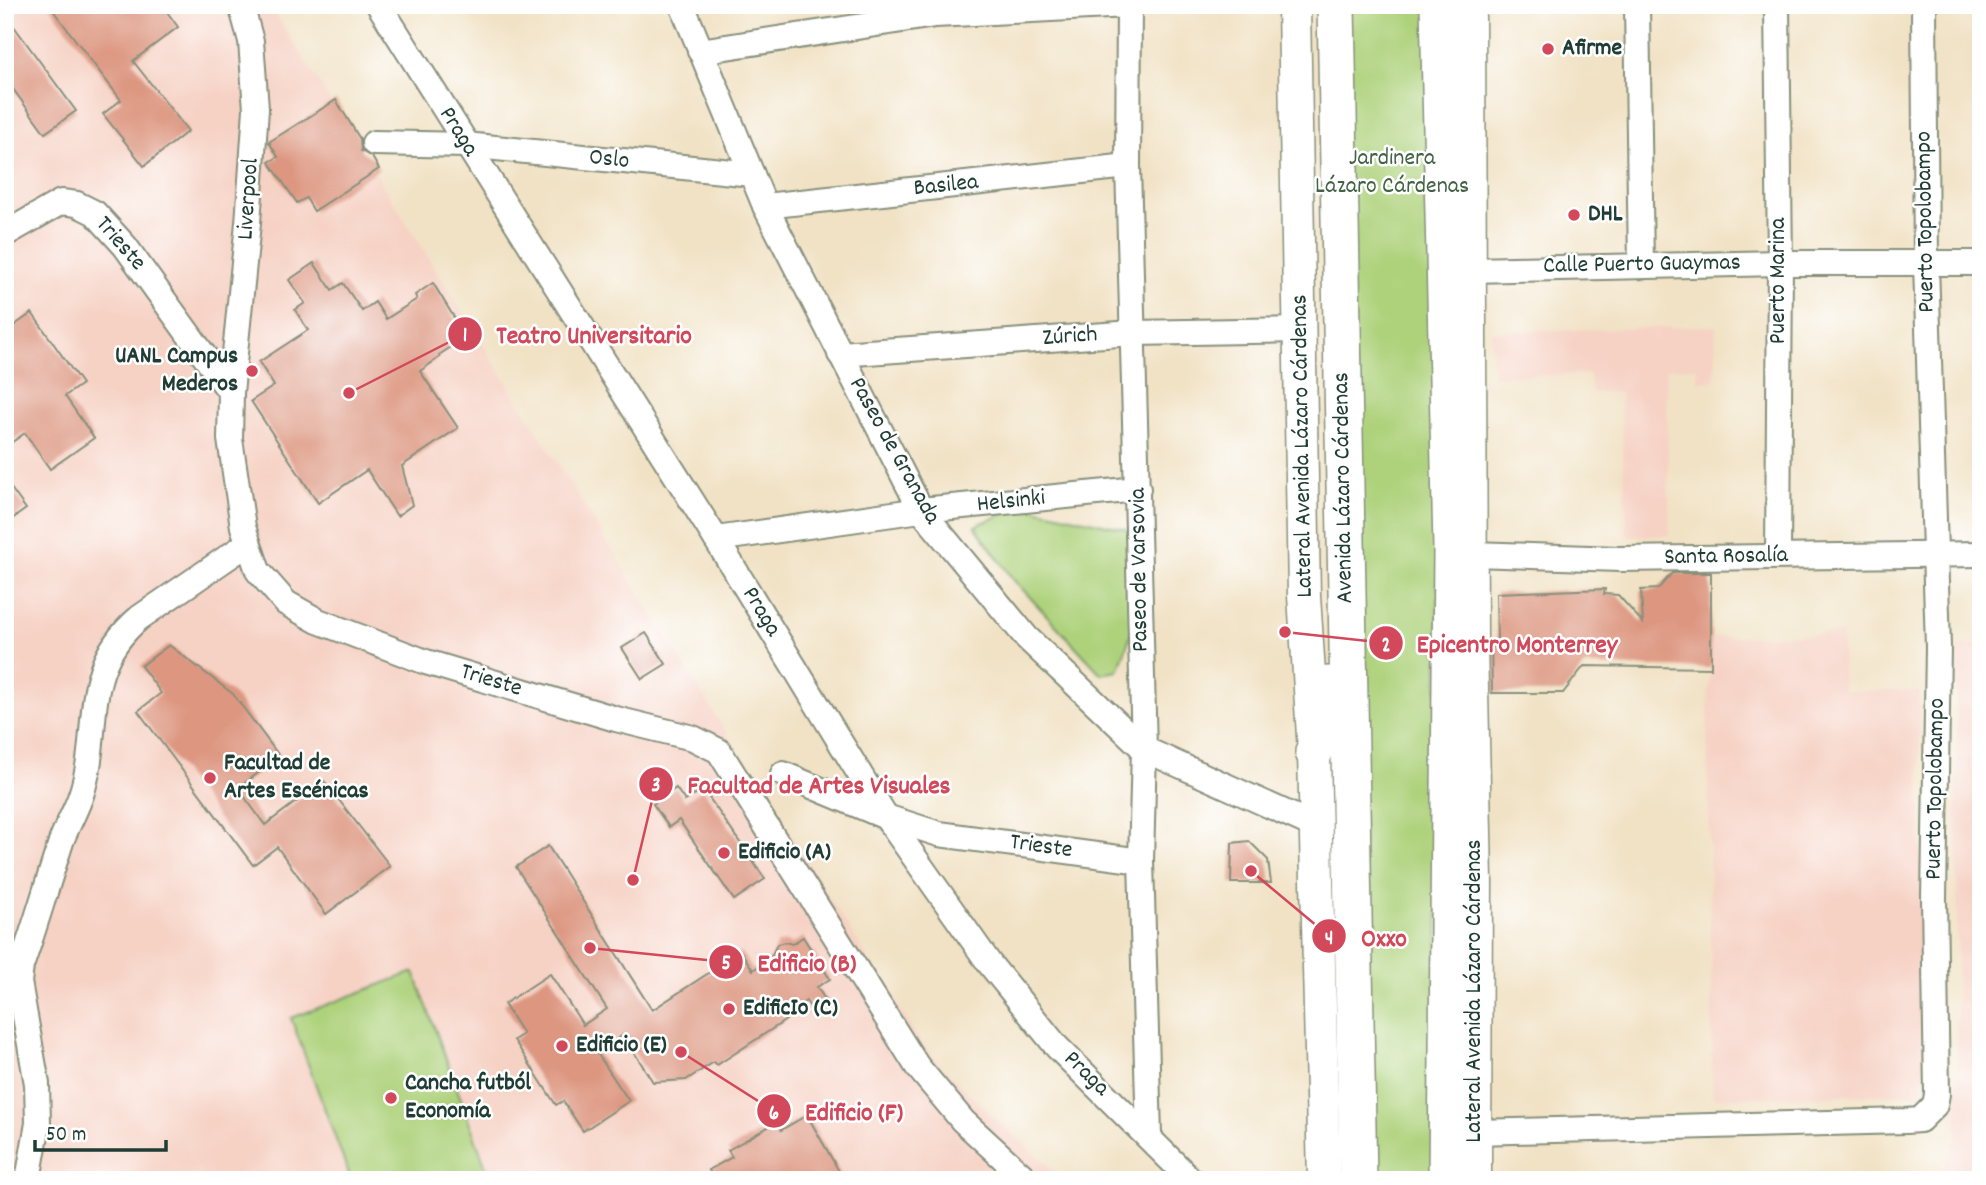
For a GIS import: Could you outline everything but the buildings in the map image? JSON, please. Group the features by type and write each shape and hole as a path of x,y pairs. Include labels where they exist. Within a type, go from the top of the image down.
{"highway":[{"name":"Avenida Lázaro Cárdenas","path":"1336,5 1357,1180"},
{"path":"1439,5 1452,548 1447,1180"},
{"path":"1446,322 1461,362 1466,522 1472,566"},
{"path":"1314,752 1326,722 1330,641 1336,626 1346,615"}],"main road":[{"name":"Lateral Avenida Lázaro Cárdenas","path":"1294,5 1304,596 1314,752 1324,1180"},
{"name":"Lateral Avenida Lázaro Cárdenas","path":"1469,5 1476,880 1475,1180"}],"street":[{"name":"Liverpool","path":"230,393 248,223 256,109 251,41 241,5"},
{"name":"Praga","path":"379,5 716,539 886,817 989,963 1057,1047 1149,1135 1191,1180"},
{"name":"Paseo de Granada","path":"682,5 765,206 921,510 1027,638 1144,750 1315,826"},
{"path":"700,51 935,16 1129,5"},
{"name":"Paseo de Varsovia","path":"1129,5 1128,166 1144,750 1141,861 1149,1135"},
{"path":"1637,5 1640,265"},
{"name":"Puerto Marina","path":"1777,5 1780,262 1777,556"},
{"name":"Puerto Topolobampo","path":"1475,1132 1906,1122 1920,1120 1935,1105 1934,898 1938,667 1926,264 1924,5"},
{"name":"Oslo","path":"373,143 466,145 752,174"},
{"name":"Basilea","path":"765,206 1128,166"},
{"name":"Trieste","path":"5,234 61,202 77,204 94,213 125,246 230,393 232,462 247,544 265,581 286,603 318,621 426,662 616,719 693,738 719,751 916,1066 963,1121 1027,1180"},
{"name":"Calle Puerto Guaymas","path":"1472,270 1780,262 1981,263"},
{"name":"Zúrich","path":"840,354 1133,333 1301,330"},
{"name":"Helsinki","path":"716,539 921,510 1138,489"},
{"path":"28,1180 38,1123 38,1097 19,982 21,966 87,773 92,719 103,663 123,632 139,618 247,544"},
{"name":"Santa Rosalía","path":"1472,566 1620,559 1981,554"},
{"name":"Trieste","path":"783,774 886,817 939,834 1141,861"}],"shaded area":[{"name":"UANL Campus Mederos","path":"5,5 270,5 918,1038 940,1065 982,1106 1064,1180 5,1180"},
{"path":"1716,326 1715,381 1698,381 1697,367 1666,369 1670,535 1627,537 1620,392 1592,392 1590,374 1493,376 1491,332"},
{"path":"1842,634 1843,691 1919,691 1924,1094 1713,1098 1707,725 1712,637"},
{"path":"1957,646 1981,646 1981,1180 1939,1180 1957,1138"}],"green space":[{"name":"Jardinera Lázaro Cárdenas","path":"1336,5 1439,5 1437,1180 1374,1180"},
{"path":"1022,506 1130,530 1134,625 1118,671 1101,674 1012,578 975,526"},
{"name":"Cancha futból Economía","path":"414,972 490,1178 485,1180 351,1180 291,1018"}],"place":[{"name":"Afirme","path":"1548,49"},
{"name":"DHL","path":"1574,215"},
{"name":"UANL Campus Mederos","path":"252,371"},
{"name":"Teatro Universitario","path":"349,393"},
{"name":"Epicentro Monterrey","path":"1285,632"},
{"name":"Facultad de Artes Escénicas","path":"210,778"},
{"name":"Edificio (A)","path":"724,853"},
{"name":"Oxxo","path":"1251,871"},
{"name":"Facultad de Artes Visuales","path":"633,880"},
{"name":"Edificio (B)","path":"590,948"},
{"name":"EdificIo (C)","path":"729,1009"},
{"name":"Edificio (E)","path":"562,1046"},
{"name":"Edificio (F)","path":"681,1052"},
{"name":"Cancha futból Economía","path":"391,1098"}]}
